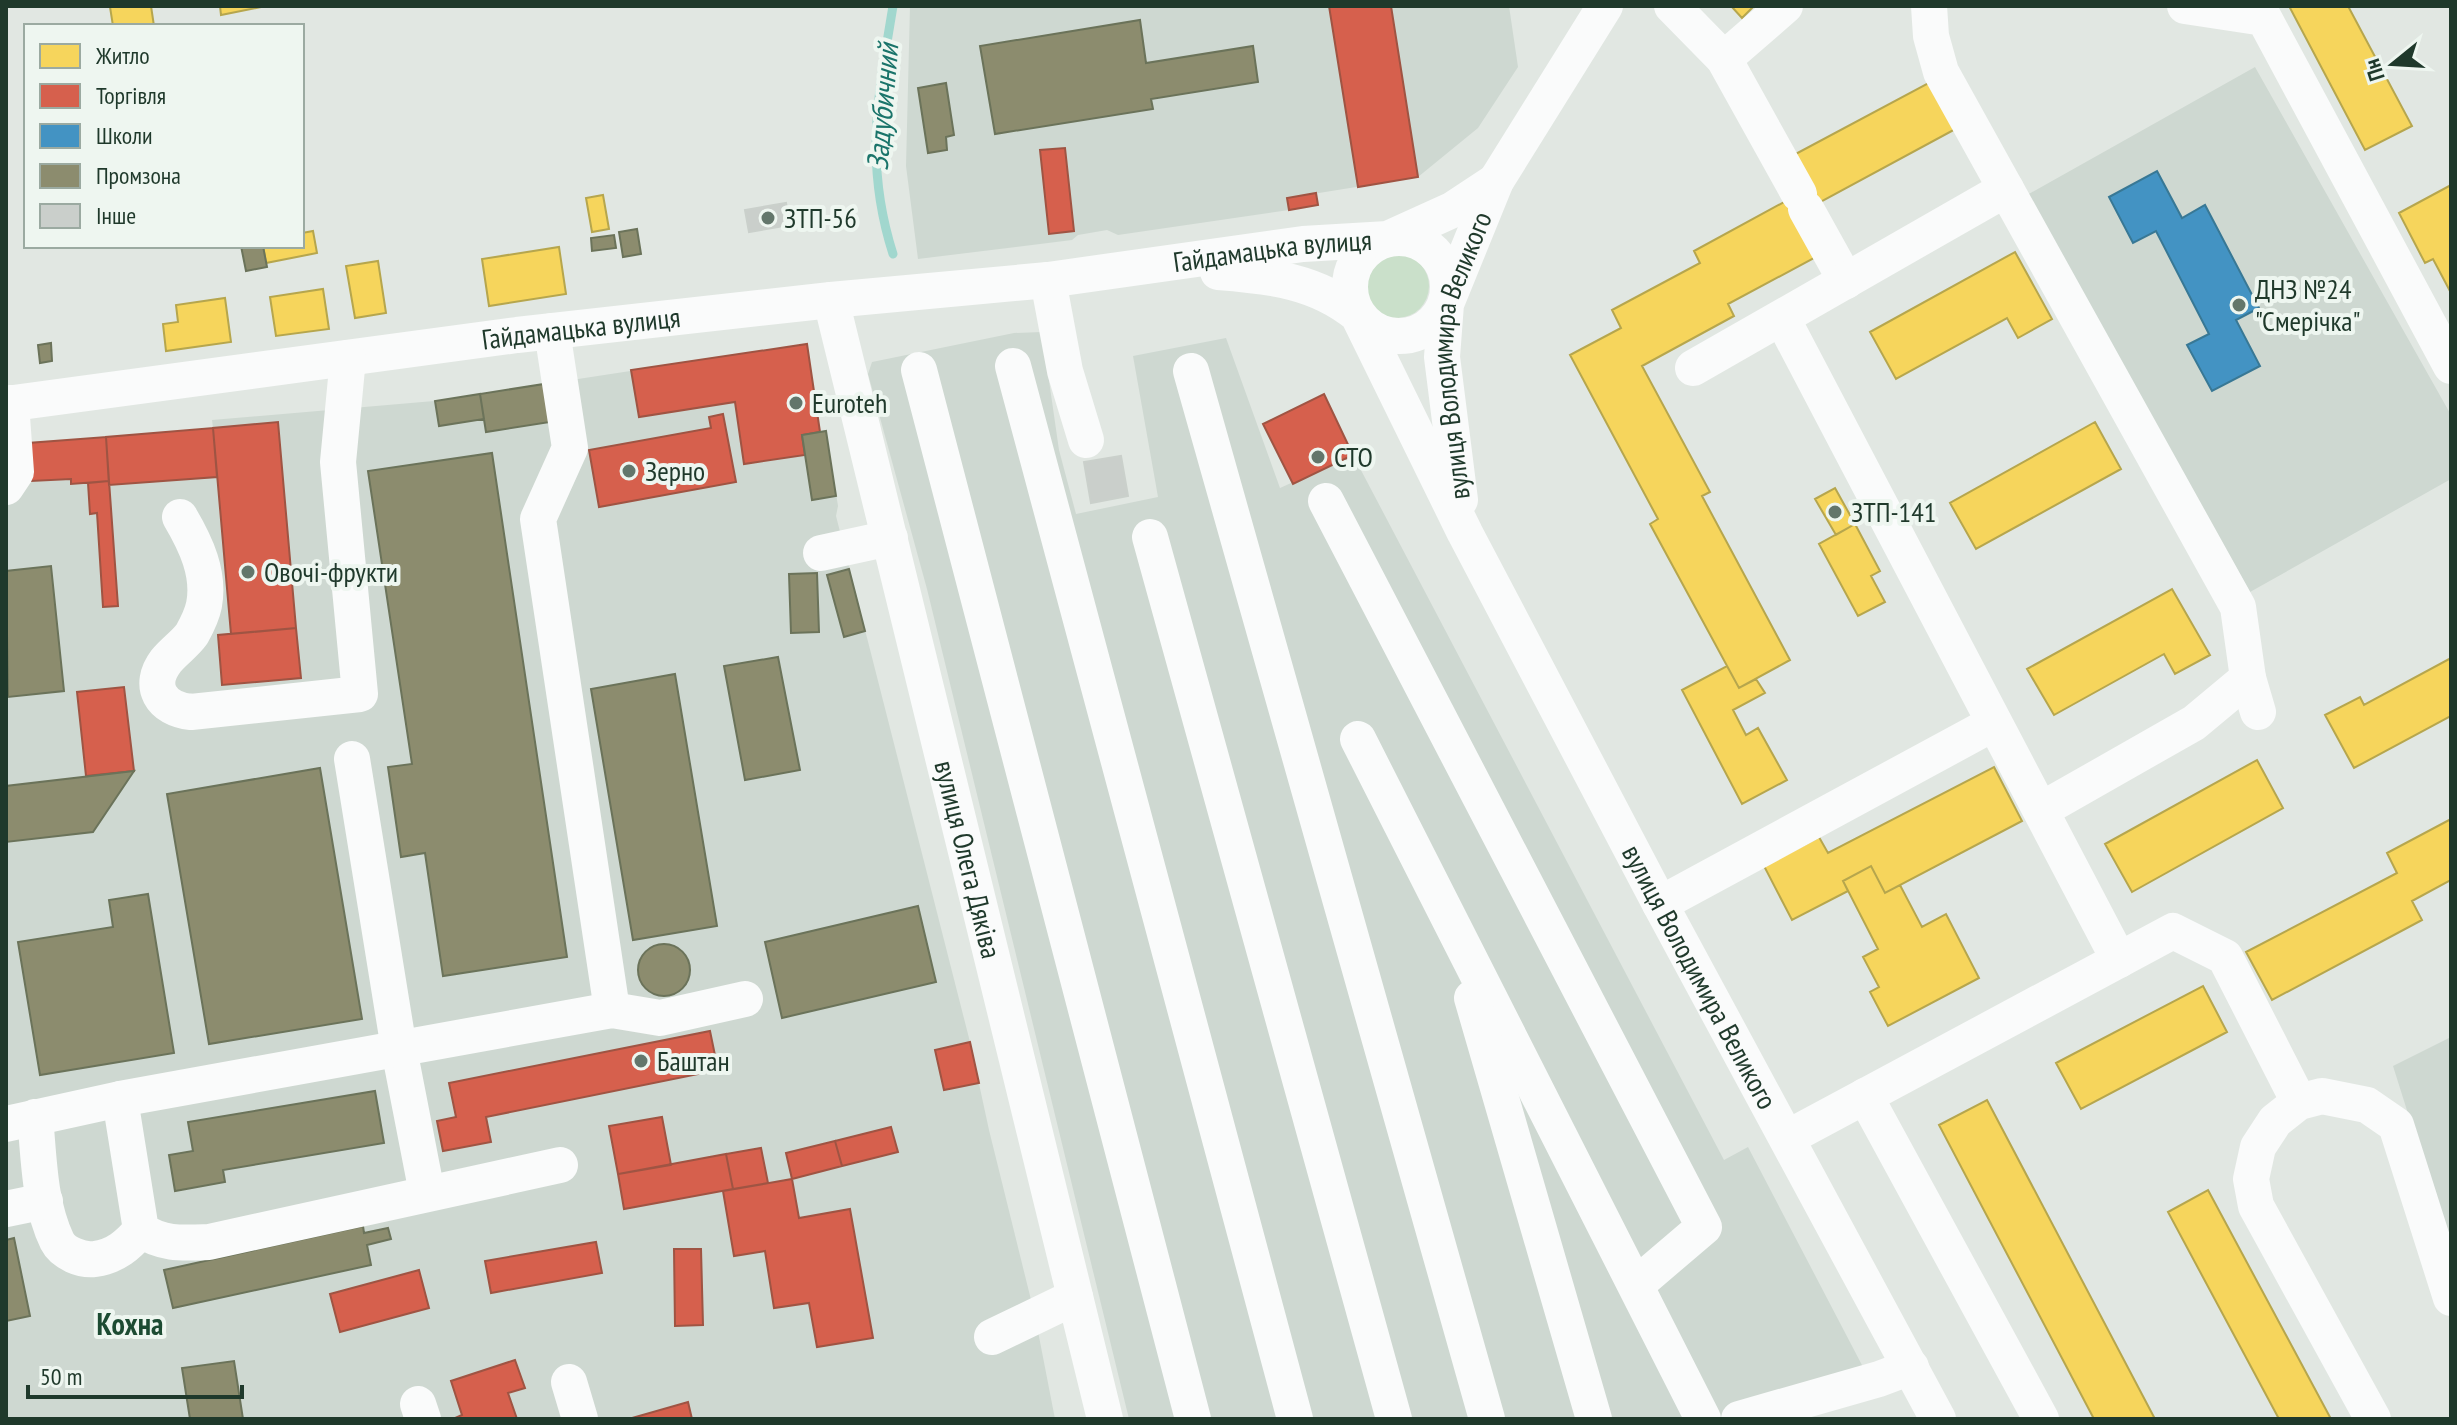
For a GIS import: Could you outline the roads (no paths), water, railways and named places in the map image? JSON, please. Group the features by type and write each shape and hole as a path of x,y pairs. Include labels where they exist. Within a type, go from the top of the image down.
{"street":[{"name":"вулиця Володимира Великого","path":"1465,533 1442,357 1446,304 1496,181 1605,6"},
{"path":"1672,6 1724,59 1846,281"},
{"path":"1724,59 1785,6"},
{"path":"1929,6 1931,36 1941,72 2238,607 2253,695 2194,723 2041,810"},
{"path":"2200,7 2264,18 2451,366"},
{"name":"вулиця Володимира Великого","path":"1388,239 1452,210 1496,181"},
{"path":"1693,368 2006,189"},
{"path":"1406,238 1419,242 1441,261 1448,288 1446,304 1431,325 1407,336 1380,333 1358,315 1350,289 1351,275 1366,251 1388,239 1406,238"},
{"name":"Гайдамацька вулиця","path":"9,404 552,331 1048,280 1303,244 1388,239"},
{"name":"Гайдамацька вулиця","path":"1157,267 1273,276 1323,291 1358,315"},
{"path":"1048,280 1065,371 1086,440"},
{"name":"вулиця Олега Дяківа","path":"831,300 1105,1419"},
{"name":"вулиця Володимира Великого","path":"1358,315 1465,533 1660,904 1938,1419"},
{"path":"1782,318 2119,960"},
{"path":"552,331 570,448 538,519 612,1010"},
{"path":"180,517 194,541 206,586 198,623 189,638 164,663 158,678 159,694 164,704 176,711 191,712 360,694 338,462 348,358"},
{"path":"1013,366 1295,1419"},
{"path":"919,370 1193,1419"},
{"path":"1191,371 1487,1419"},
{"path":"6,487 16,472 9,404"},
{"path":"1326,501 1704,1227 1636,1285"},
{"path":"1150,537 1394,1419"},
{"path":"821,553 890,538"},
{"path":"1660,904 1994,723"},
{"path":"1358,739 1703,1419"},
{"path":"352,759 399,1049 427,1193"},
{"path":"1448,916 1594,1419"},
{"path":"1787,1138 2173,931 2225,957 2299,1102"},
{"path":"141,1230 127,1247 109,1256 90,1260 73,1256 58,1244 20,1120 612,1010 660,1018 745,999"},
{"path":"1865,1096 2041,1419"},
{"path":"2373,1419 2256,1206 2251,1179 2258,1147 2275,1121 2299,1102 2322,1096 2367,1105 2396,1125 2451,1298"},
{"path":"120,1099 141,1230 155,1240 178,1244 209,1242 560,1165"},
{"path":"6,1209 45,1201"},
{"path":"992,1337 1075,1297"},
{"path":"1739,1419 1911,1367"},
{"path":"569,1382 580,1419"}],"waterway":[{"name":"Задубичний","path":"893,6 876,130 879,190 893,254"}],"place":[{"name":"ЗТП-56","path":"768,218"},
{"name":"ДНЗ №24 \"Смерічка\"","path":"2239,305"},
{"name":"Euroteh","path":"796,403"},
{"name":"СТО","path":"1318,457"},
{"name":"Зерно","path":"629,471"},
{"name":"ЗТП-141","path":"1835,512"},
{"name":"Овочі-фрукти","path":"248,572"},
{"name":"Баштан","path":"641,1061"}],"district":[{"name":"Кохна","path":"130,1325"}]}
